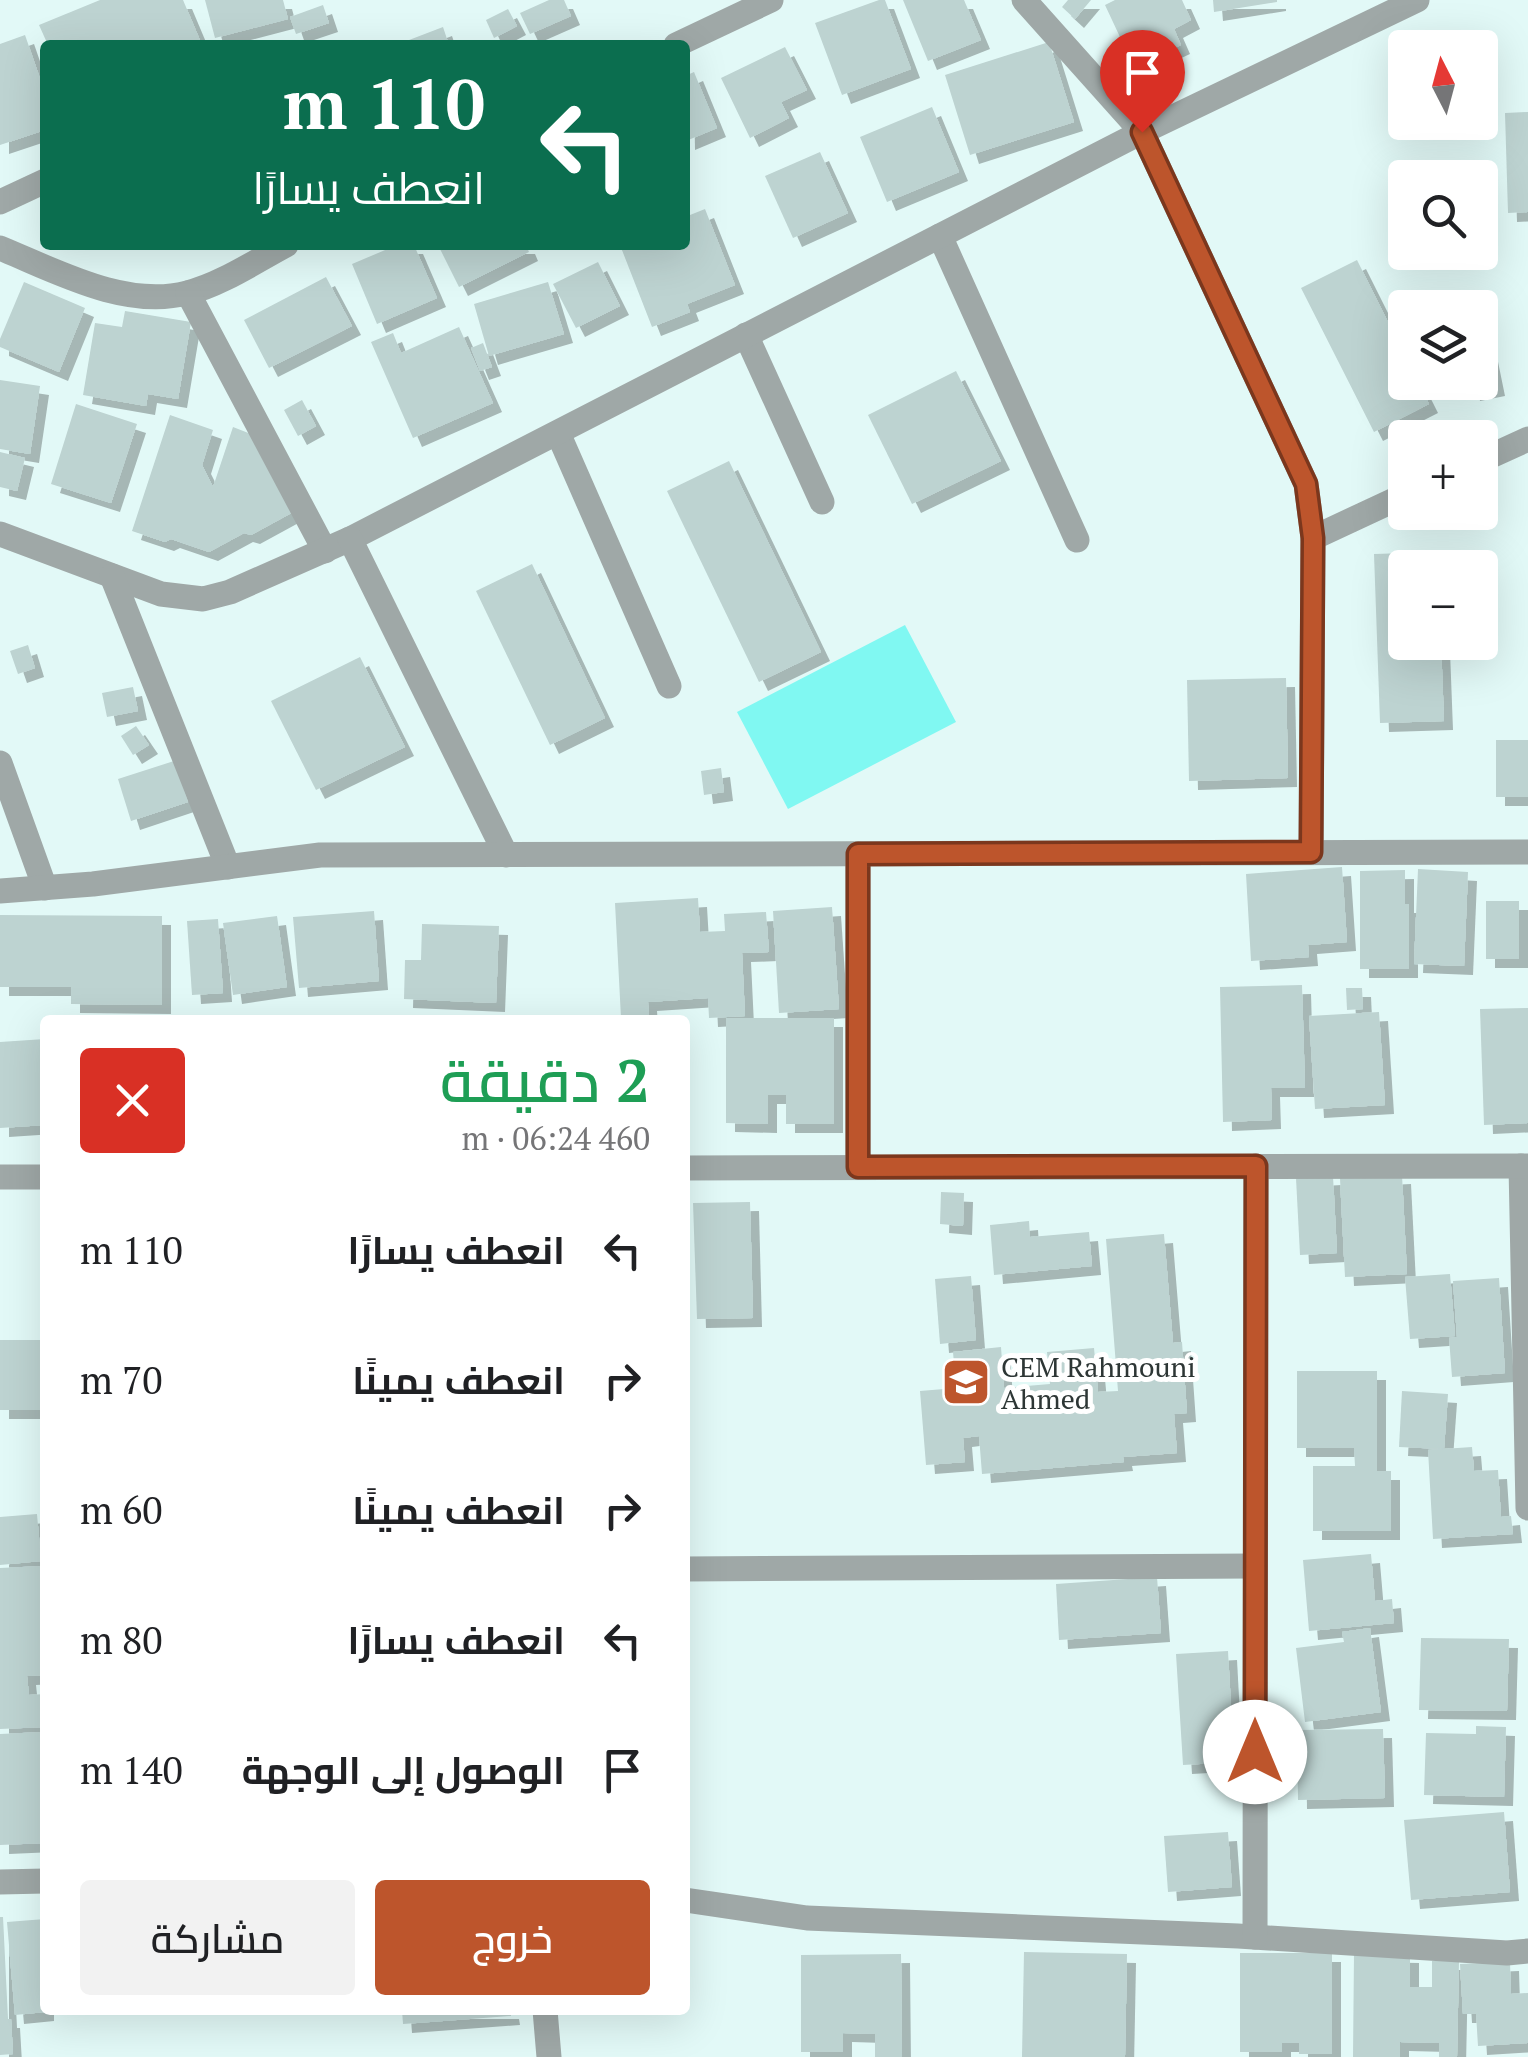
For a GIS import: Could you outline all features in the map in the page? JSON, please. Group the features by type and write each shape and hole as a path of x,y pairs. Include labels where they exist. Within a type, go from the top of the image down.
{"street":[{"path":"686,40 770,0"},
{"path":"1024,0 1142,132 1306,484 1313,538 1311,852"},
{"path":"0,534 161,594 203,599 230,592 326,551 1142,132 1417,0"},
{"path":"0,202 40,183"},
{"path":"940,236 1078,540"},
{"path":"0,248 94,286 152,298 188,293 276,250"},
{"path":"188,293 326,551"},
{"path":"746,335 822,502"},
{"path":"558,433 668,686"},
{"path":"1498,453 1528,439"},
{"path":"1313,538 1388,503"},
{"path":"350,538 506,855"},
{"path":"112,576 228,867"},
{"path":"0,763 45,888"},
{"path":"0,892 320,856 1528,852"},
{"path":"858,854 858,1167"},
{"path":"1255,1937 1256,1166"},
{"path":"690,1168 1525,1166 1528,1508"},
{"path":"0,1177 40,1177"},
{"path":"690,1569 1255,1566"},
{"path":"0,1882 40,1881"},
{"path":"690,1901 807,1918 1255,1937 1506,1953 1528,1951"},
{"path":"545,2015 548,2057"}],"shaded area":[{"path":"905,625 956,722 788,809 737,712"}],"building":[{"path":"100,0 183,0 200,40 46,40 39,25"},
{"path":"205,0 283,0 288,19 215,38"},
{"path":"549,0 564,0 571,16 530,34 520,13"},
{"path":"885,0 911,69 842,95 815,23"},
{"path":"903,0 964,0 981,40 928,61"},
{"path":"1068,0 1091,0 1075,19 1062,7"},
{"path":"1115,0 1182,0 1191,20 1174,29 1181,45 1134,67 1105,5"},
{"path":"1213,0 1277,0 1277,2 1214,12"},
{"path":"323,5 329,23 296,34 290,17"},
{"path":"508,9 517,26 494,38 486,20"},
{"path":"443,27 447,40 409,40"},
{"path":"25,35 40,78 40,132 0,145 0,44"},
{"path":"1049,42 1074,122 970,155 945,75"},
{"path":"785,47 807,90 781,102 789,118 750,138 721,78"},
{"path":"694,72 717,128 690,139 690,74"},
{"path":"932,107 959,172 887,202 860,137"},
{"path":"1528,112 1528,212 1508,213 1505,113"},
{"path":"820,152 848,213 793,238 765,176"},
{"path":"705,209 735,285 687,304 690,312 652,327 622,250 690,250 690,215"},
{"path":"385,250 416,250 437,298 377,324 352,264"},
{"path":"440,250 528,250 529,252 459,287"},
{"path":"1357,260 1388,322 1388,400 1427,400 1429,404 1398,420 1388,420 1388,425 1374,432 1301,288"},
{"path":"598,262 620,306 576,328 553,284"},
{"path":"326,277 352,326 269,368 244,320"},
{"path":"24,282 85,308 59,372 0,347"},
{"path":"548,282 564,334 489,356 474,304"},
{"path":"125,311 191,322 178,399 148,394 146,406 83,395 95,323 122,327"},
{"path":"459,327 493,403 413,438 371,342 393,333 401,353"},
{"path":"483,343 492,367 480,371 471,348"},
{"path":"956,371 1001,461 912,504 868,415"},
{"path":"0,380 40,386 30,454 0,449"},
{"path":"302,400 316,426 298,436 284,410"},
{"path":"76,404 137,424 111,503 51,484"},
{"path":"170,415 213,430 202,465 213,487 233,427 256,436 295,511 209,552 132,531"},
{"path":"0,452 25,458 17,491 0,487"},
{"path":"729,461 821,652 759,682 667,491"},
{"path":"1374,554 1388,554 1388,660 1442,660 1444,721 1380,723"},
{"path":"532,564 605,718 550,745 476,591"},
{"path":"28,645 35,668 18,674 10,651"},
{"path":"360,657 405,747 316,790 271,701"},
{"path":"1286,678 1288,778 1189,781 1187,680"},
{"path":"133,687 138,711 107,717 102,693"},
{"path":"136,726 149,745 133,755 121,736"},
{"path":"1496,740 1528,740 1528,797 1496,797"},
{"path":"174,761 188,802 131,821 118,779"},
{"path":"721,768 724,792 704,795 701,771"},
{"path":"1342,867 1347,942 1308,945 1309,957 1251,961 1246,874"},
{"path":"1418,869 1468,872 1464,966 1414,964"},
{"path":"1405,870 1409,969 1360,969 1360,871"},
{"path":"698,898 700,932 725,931 724,914 766,912 769,952 742,953 745,1016 709,1018 708,998 648,1002 649,1015 621,1015 615,903"},
{"path":"1486,901 1519,901 1519,959 1486,959"},
{"path":"832,907 839,1009 779,1013 773,911"},
{"path":"374,911 379,981 299,988 293,917"},
{"path":"0,915 162,916 162,1005 71,1004 71,987 0,987"},
{"path":"277,916 287,987 233,995 223,923"},
{"path":"218,919 223,993 192,995 187,921"},
{"path":"422,924 499,926 496,1003 404,999 405,960 421,960"},
{"path":"1302,985 1305,1088 1271,1088 1272,1120 1223,1122 1220,987"},
{"path":"1346,988 1362,988 1363,1009 1347,1010"},
{"path":"1528,1008 1528,1123 1484,1125 1480,1009"},
{"path":"1379,1012 1385,1105 1315,1109 1309,1016"},
{"path":"726,1018 834,1018 834,1124 786,1124 786,1095 768,1095 768,1124 726,1123"},
{"path":"40,1039 40,1125 0,1128 0,1042"},
{"path":"1402,1175 1407,1274 1345,1277 1340,1178"},
{"path":"1333,1176 1337,1253 1300,1255 1296,1178"},
{"path":"941,1192 964,1193 963,1226 940,1224"},
{"path":"750,1202 753,1318 697,1319 693,1203"},
{"path":"1029,1221 1030,1237 1089,1232 1092,1266 994,1275 990,1225"},
{"path":"1164,1234 1173,1343 1182,1342 1187,1413 1174,1414 1177,1453 1123,1457 1124,1462 982,1474 979,1436 963,1438 965,1462 926,1465 920,1391 956,1388 953,1352 1001,1347 1004,1388 1050,1384 1047,1352 1094,1348 1098,1392 1118,1391 1106,1239"},
{"path":"1450,1274 1455,1336 1410,1339 1405,1277"},
{"path":"971,1276 976,1340 940,1344 935,1279"},
{"path":"1499,1278 1505,1373 1452,1377 1449,1338 1457,1337 1453,1281"},
{"path":"0,1340 40,1340 40,1410 0,1410"},
{"path":"1297,1371 1377,1371 1377,1471 1391,1471 1391,1531 1313,1531 1313,1466 1355,1466 1354,1448 1297,1448"},
{"path":"1402,1391 1448,1394 1444,1449 1399,1447"},
{"path":"1472,1447 1474,1471 1498,1470 1501,1517 1511,1516 1513,1534 1433,1539 1428,1450"},
{"path":"37,1514 40,1561 0,1565 0,1517"},
{"path":"1371,1554 1375,1601 1392,1599 1394,1623 1309,1631 1303,1560"},
{"path":"40,1566 40,1675 27,1676 29,1695 40,1694 40,1727 0,1729 0,1568"},
{"path":"1157,1577 1161,1633 1059,1640 1056,1584"},
{"path":"1370,1628 1381,1712 1305,1722 1296,1648 1344,1642 1342,1632"},
{"path":"1421,1638 1509,1639 1507,1711 1419,1710"},
{"path":"1228,1651 1234,1762 1183,1765 1176,1654"},
{"path":"1476,1726 1506,1727 1504,1797 1424,1795 1426,1733 1476,1734"},
{"path":"1383,1729 1385,1798 1298,1800 1297,1730"},
{"path":"40,1732 40,1843 0,1845 0,1734"},
{"path":"1504,1812 1510,1892 1411,1900 1404,1820"},
{"path":"1228,1832 1232,1887 1168,1892 1164,1836"},
{"path":"0,1917 13,2054 0,2055"},
{"path":"40,1919 40,2012 15,2015 7,1922"},
{"path":"1024,1952 1127,1954 1125,2057 1022,2057"},
{"path":"1240,1953 1332,1953 1332,2054 1299,2054 1299,2043 1282,2043 1282,2052 1240,2052"},
{"path":"1354,1953 1410,1954 1410,1987 1432,1987 1432,1961 1459,1961 1457,2057 1439,2057 1439,2043 1400,2042 1400,2057 1353,2057"},
{"path":"901,1954 902,2057 875,2057 875,2034 843,2033 843,2052 801,2052 801,1955"},
{"path":"1510,1962 1511,1994 1528,1993 1528,2043 1478,2046 1476,2014 1463,2014 1460,1964"},
{"path":"402,2015 511,2016 403,2024"}],"place":[{"name":"CEM Rahmouni Ahmed","path":"966,1382"}],"route":[{"path":"1142,132 1306,484 1313,538 1311,852 858,854 858,1167 1256,1166 1255,1752"}]}
